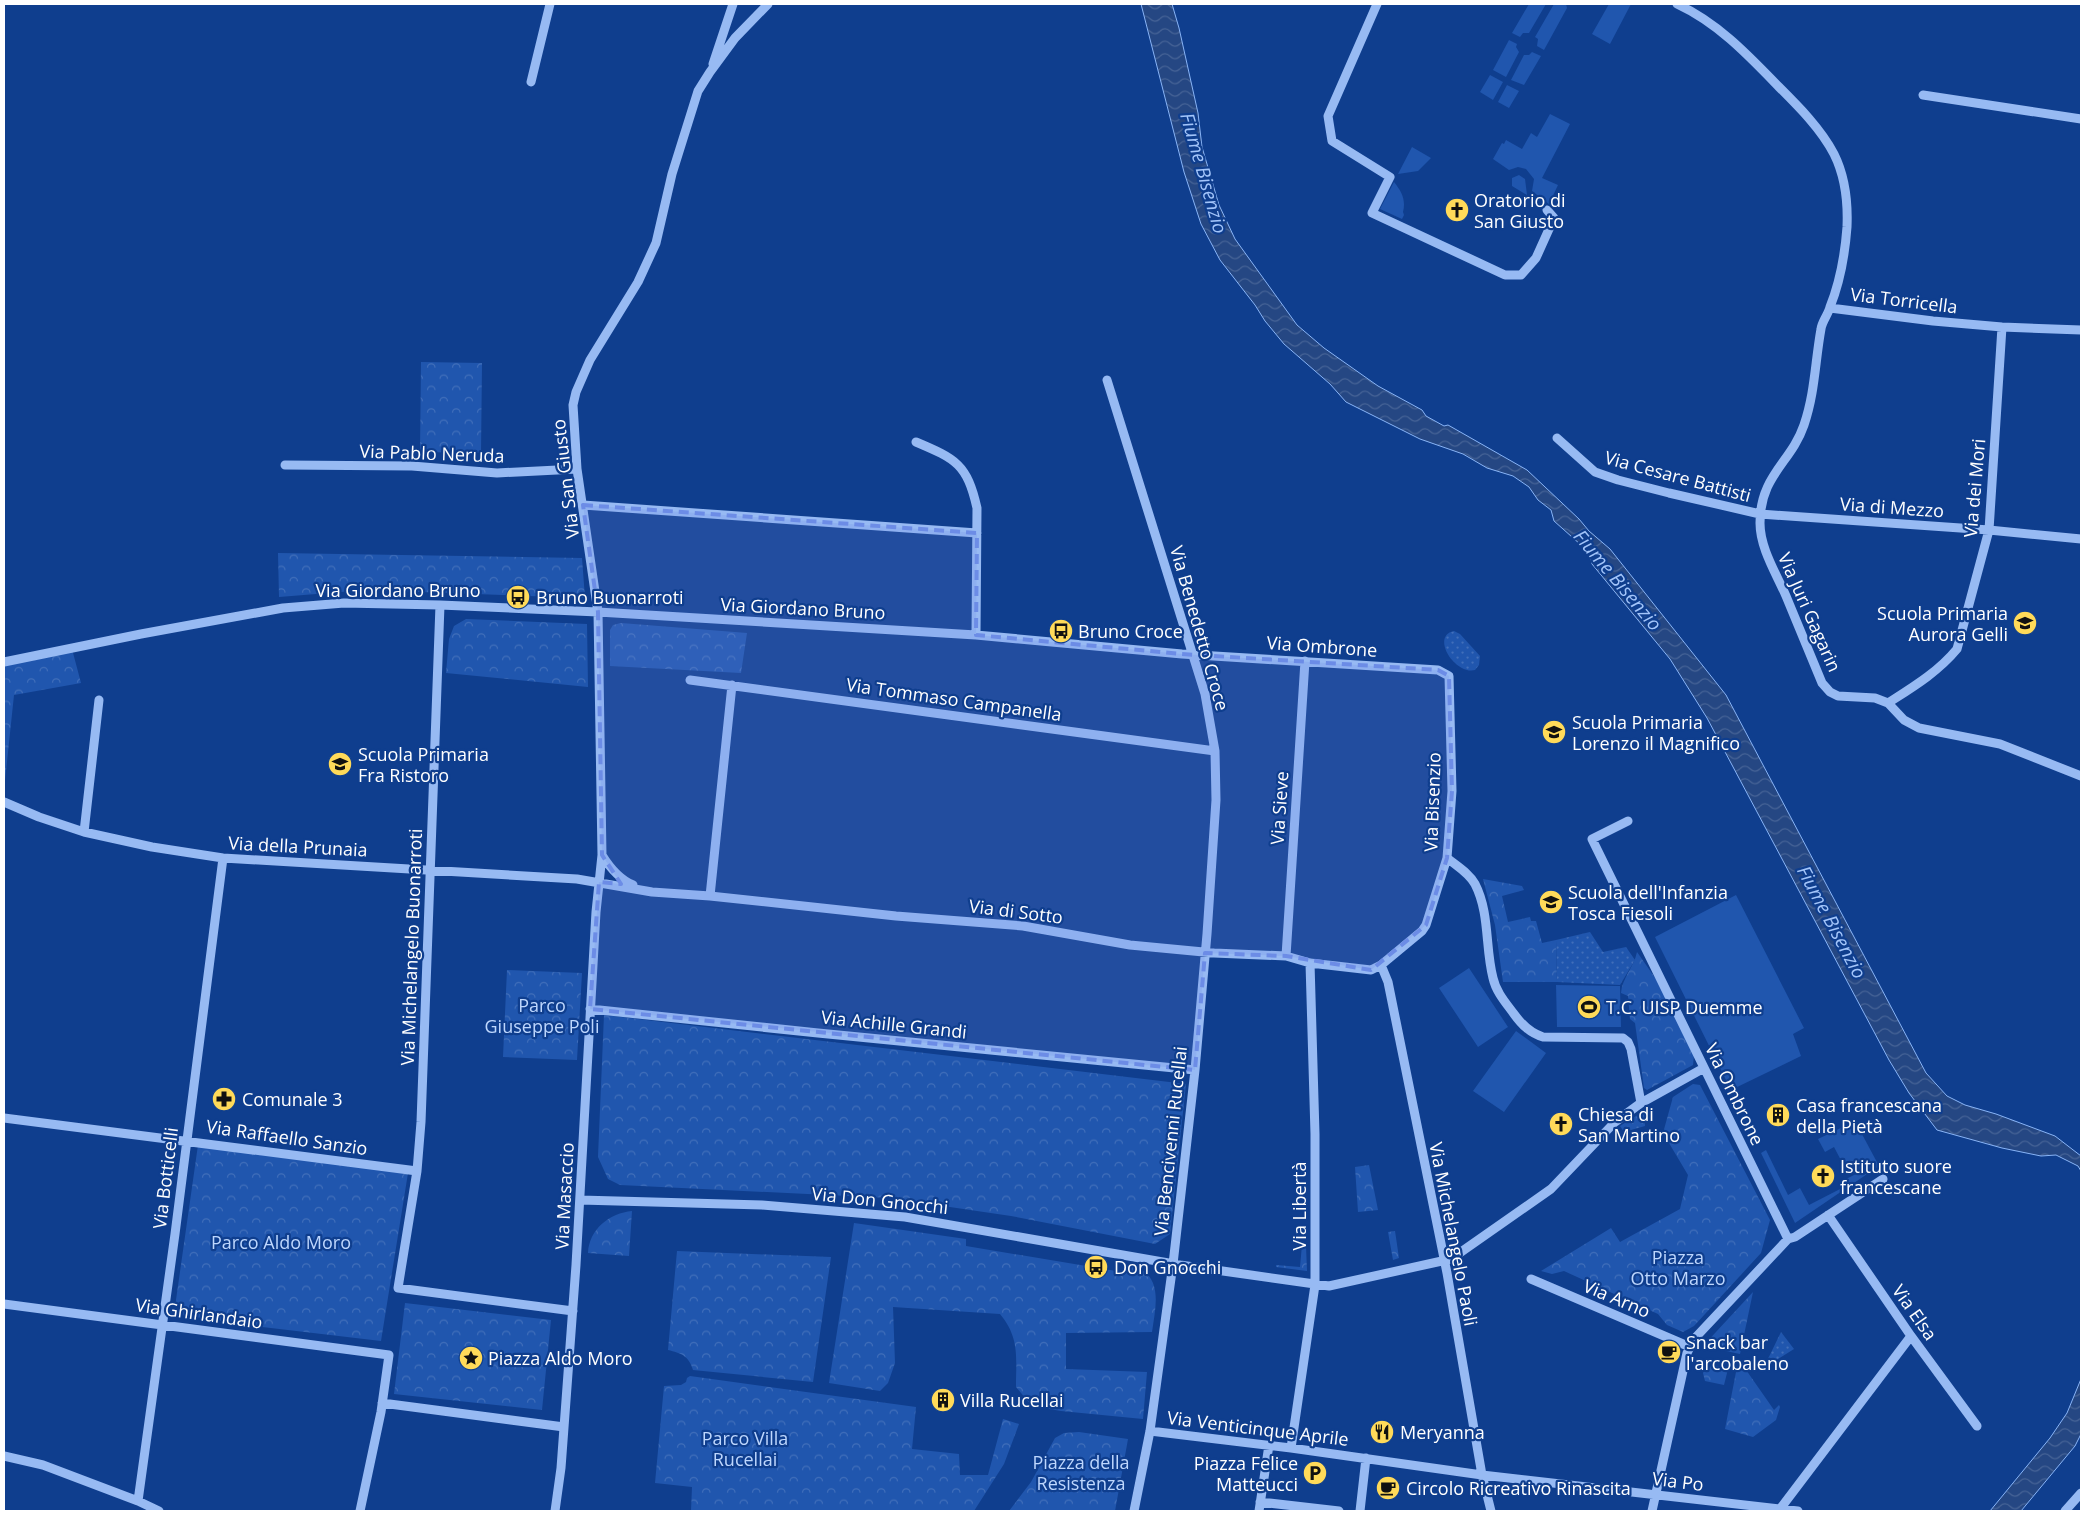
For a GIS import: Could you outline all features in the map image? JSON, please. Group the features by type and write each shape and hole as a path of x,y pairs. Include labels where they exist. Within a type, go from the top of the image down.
{"street":[{"path":"531,82 550,4"},
{"name":"Via San Giusto","path":"710,72 733,4"},
{"name":"Via San Giusto","path":"599,882 602,855 598,612 577,469 573,418 576,392 594,352 638,282 656,242 672,174 687,131 690,111 698,91 735,38 768,4"},
{"path":"1378,4 1328,116 1332,141 1390,177 1372,213 1505,275 1521,275 1536,258 1554,218 1547,210"},
{"name":"Via Torricella","path":"1677,4 1715,26 1742,49 1806,115 1833,153 1844,186 1847,226 1843,260 1830,308 1933,321 2002,327 2081,330"},
{"path":"1924,95 2081,119"},
{"name":"Via Cesare Battisti","path":"1557,438 1595,472 1669,493 1760,514 1765,489 1800,435 1812,403 1821,326 1830,308"},
{"name":"Via dei Mori","path":"1888,703 1922,681 1948,659 1956,649 1989,530 2002,327"},
{"name":"Via Benedetto Croce","path":"1107,380 1204,694 1215,751 1216,800 1206,952"},
{"path":"916,442 948,455 965,472 973,490 977,508 976,635"},
{"name":"Via Pablo Neruda","path":"286,464 412,466 497,473 577,469"},
{"path":"583,505 977,533"},
{"name":"Via di Mezzo","path":"1760,514 1989,530 2081,539"},
{"name":"Via Juri Gagarin","path":"1760,514 1761,535 1766,551 1822,683 1830,692 1838,696 1875,698 1888,703"},
{"name":"Via Giordano Bruno","path":"4,662 283,608 344,603 598,612 976,635 1192,654"},
{"name":"Via Michelangelo Buonarroti","path":"440,605 422,1112 417,1171 398,1288 573,1312"},
{"name":"Via Ombrone","path":"1192,654 1438,670 1448,676"},
{"name":"Via Sieve","path":"1286,956 1305,661"},
{"name":"Via Bisenzio","path":"1381,965 1422,931 1426,925 1447,858 1452,791 1448,676"},
{"name":"Via Tommaso Campanella","path":"690,680 1215,751"},
{"path":"710,896 732,685"},
{"path":"84,832 99,700"},
{"path":"1888,703 1904,720 1919,728 2000,744 2081,776"},
{"name":"Via della Prunaia","path":"4,802 39,817 84,832 152,847 223,858 599,882"},
{"name":"Via Ombrone","path":"1628,821 1592,839 1788,1239"},
{"name":"Via di Sotto","path":"602,855 620,878 645,890"},
{"name":"Via Botticelli","path":"138,1501 223,858"},
{"path":"1447,858 1470,877 1476,886 1488,933 1493,978 1502,999 1522,1025 1543,1037 1622,1038 1628,1042 1631,1049 1642,1103"},
{"name":"Via di Sotto","path":"599,882 645,890 896,916 1023,926 1130,945 1206,952 1286,956 1310,962 1370,970 1381,965"},
{"name":"Via Masaccio","path":"555,1511 573,1312 599,882"},
{"name":"Via Bencivenni Rucellai","path":"1134,1511 1150,1430 1173,1264 1206,952"},
{"name":"Via Libertà","path":"1292,1448 1315,1285 1315,1134 1310,962"},
{"name":"Via Michelangelo Paoli","path":"1381,965 1388,982 1444,1262 1482,1475 1491,1511"},
{"name":"Via Achille Grandi","path":"590,1008 818,1033 1195,1070"},
{"name":"Via Don Gnocchi","path":"580,1200 762,1205 870,1213 978,1228 1173,1264 1329,1286 1444,1262 1467,1249 1550,1189 1608,1129 1642,1103 1704,1068"},
{"name":"Via Raffaello Sanzio","path":"4,1118 417,1171"},
{"path":"1652,1511 1687,1353 1695,1338 1788,1239 1795,1237 1884,1179"},
{"name":"Via Elsa","path":"1828,1215 1911,1336 1977,1426"},
{"name":"Via Arno","path":"1531,1279 1690,1347"},
{"name":"Via Ghirlandaio","path":"4,1304 390,1355 382,1402"},
{"path":"1780,1508 1911,1336"},
{"path":"360,1511 382,1402 564,1427"},
{"name":"Via Venticinque Aprile","path":"1150,1430 1482,1475"},
{"path":"1269,1445 1260,1506 1339,1511"},
{"path":"4,1456 43,1465 138,1501 158,1511"},
{"path":"1360,1511 1366,1458"},
{"name":"Via Po","path":"1482,1475 1798,1511"},
{"path":"2065,1511 2081,1493"}],"highlighted area":[{"path":"583,505 977,533 976,635 1182,654 1438,670 1449,676 1452,791 1447,858 1426,925 1371,970 1286,956 1205,953 1195,1070 590,1009 599,882 621,884 602,855 598,612"}],"green space":[{"path":"1529,4 1546,4 1529,33 1523,33 1520,37 1512,33"},
{"path":"1554,4 1566,4 1567,8 1544,50 1537,46 1538,39 1535,37"},
{"path":"1609,4 1631,4 1610,44 1592,34"},
{"path":"1509,40 1517,44 1516,47 1519,52 1506,77 1493,70"},
{"path":"1532,52 1541,56 1524,85 1511,80 1524,55 1529,55"},
{"path":"1490,75 1503,82 1493,100 1480,92"},
{"path":"1507,85 1519,91 1509,108 1498,102"},
{"path":"1550,114 1570,124 1542,178 1558,185 1549,204 1532,191 1534,179 1526,169 1518,167 1509,170 1493,159 1502,143 1504,144 1506,140 1522,149 1531,133 1537,137"},
{"path":"1412,147 1431,158 1418,171 1398,174"},
{"path":"1519,175 1525,179 1527,195 1512,186 1512,178"},
{"path":"1394,182 1404,200 1404,215 1402,219 1380,209"},
{"path":"421,362 482,363 481,453 420,452"},
{"path":"278,553 582,558 585,598 365,590 279,597"},
{"path":"466,619 587,624 588,687 446,673 449,639 454,626"},
{"path":"621,623 747,633 741,673 610,666 610,630 613,625"},
{"path":"1454,631 1460,634 1480,656 1479,665 1475,670 1467,670 1460,667 1448,654 1444,640 1447,634"},
{"path":"72,649 81,683 14,695 4,790 4,662"},
{"path":"1483,879 1522,886 1524,890 1502,896 1508,922 1530,917 1531,921 1536,921 1542,943 1556,940 1557,982 1503,982 1495,925"},
{"path":"1736,895 1804,1028 1793,1034 1801,1056 1731,1090 1655,937"},
{"path":"1590,932 1603,952 1626,947 1635,960 1620,985 1557,982 1556,940"},
{"path":"1637,952 1658,982 1694,1055 1693,1065 1647,1090 1644,1088 1635,1023 1630,1019 1628,996 1621,993"},
{"path":"1469,968 1508,1027 1478,1047 1439,988"},
{"name":"Parco Giuseppe Poli","path":"507,970 582,973 577,1060 503,1057"},
{"name":"T.C. UISP Duemme","path":"1556,985 1620,986 1621,1027 1557,1027"},
{"path":"604,1015 1186,1084 1170,1234 1155,1244 1011,1216 889,1198 620,1185 608,1179 598,1157"},
{"path":"1516,1031 1546,1053 1504,1112 1473,1091"},
{"name":"Piazza Otto Marzo","path":"1693,1084 1700,1085 1770,1220 1761,1253 1694,1326 1683,1332 1667,1325 1658,1314 1564,1271 1552,1274 1541,1271 1611,1228 1620,1242 1680,1209 1688,1175 1663,1133 1673,1097"},
{"path":"1644,1111 1645,1126 1624,1132 1620,1126"},
{"path":"1855,1121 1879,1166 1795,1223 1761,1153 1766,1150 1788,1195 1800,1188 1809,1205 1842,1188 1840,1182 1858,1173 1853,1164 1845,1168 1834,1147 1825,1152 1818,1139"},
{"name":"Parco Aldo Moro","path":"198,1145 408,1173 381,1341 237,1324 174,1314"},
{"path":"1369,1165 1378,1210 1358,1212 1355,1167"},
{"path":"632,1211 629,1256 588,1253 592,1237 602,1224 616,1215"},
{"path":"854,1223 966,1239 966,1246 1128,1273 1130,1264 1141,1269 1153,1283 1155,1292 1156,1301 1152,1332 1066,1333 1066,1369 1147,1372 1143,1419 1061,1411 1032,1406 1016,1387 1016,1349 1011,1331 1000,1314 893,1307 895,1363 888,1383 880,1391 829,1383"},
{"path":"1395,1231 1399,1258 1393,1260 1388,1232"},
{"path":"1302,1245 1306,1246 1307,1271 1276,1267 1276,1265 1300,1267"},
{"path":"677,1251 831,1257 813,1382 693,1370 689,1361 684,1356 668,1350"},
{"path":"1753,1292 1740,1354 1703,1346"},
{"path":"405,1303 551,1320 542,1410 394,1394"},
{"path":"1781,1332 1794,1349 1770,1364 1766,1363"},
{"path":"1711,1365 1728,1369 1724,1385 1705,1381 1704,1366 1710,1368"},
{"path":"1744,1367 1774,1410 1779,1405 1780,1407 1776,1420 1753,1437 1725,1429 1736,1372"},
{"name":"Parco Villa Rucellai","path":"690,1376 916,1407 912,1449 959,1454 960,1475 988,1475 1003,1419 1019,1424 1004,1464 974,1511 691,1511 692,1487 655,1483 664,1386 681,1385"},
{"name":"Piazza della Resistenza","path":"1079,1432 1128,1439 1115,1511 1009,1511 1031,1482 1055,1438 1064,1433"}],"water":[{"name":"Fiume Bisenzio","path":"1141,4 1172,4 1198,113 1202,147 1219,205 1235,239 1297,325 1324,348 1378,386 1422,410 1426,416 1444,426 1448,425 1527,470 1610,549 1726,695 1926,1073 1947,1096 1965,1105 1996,1114 2055,1136 2081,1156 2081,1171 2078,1166 2056,1155 2041,1156 2002,1148 1937,1130 1909,1093 1889,1060 1707,718 1670,659 1592,564 1590,553 1554,521 1551,510 1538,500 1529,487 1513,476 1487,468 1463,454 1420,439 1346,402 1330,384 1284,344 1265,321 1220,260 1201,224 1184,172"},
{"path":"2081,1379 2081,1434 2075,1446 2021,1511 1990,1511 2050,1438 2067,1413"}],"place":[{"name":"Oratorio di San Giusto","path":"1457,210"},
{"name":"Bruno Buonarroti","path":"518,597"},
{"name":"Scuola Primaria Aurora Gelli","path":"2025,623"},
{"name":"Bruno Croce","path":"1061,631"},
{"name":"Scuola Primaria Lorenzo il Magnifico","path":"1554,732"},
{"name":"Scuola Primaria Fra Ristoro","path":"340,764"},
{"name":"Scuola dell'Infanzia Tosca Fiesoli","path":"1551,902"},
{"name":"T.C. UISP Duemme","path":"1589,1007"},
{"name":"Comunale 3","path":"224,1099"},
{"name":"Casa francescana della Pietà","path":"1778,1115"},
{"name":"Chiesa di San Martino","path":"1561,1124"},
{"name":"Istituto suore francescane","path":"1823,1176"},
{"name":"Don Gnocchi","path":"1096,1267"},
{"name":"Snack bar l'arcobaleno","path":"1669,1352"},
{"name":"Piazza Aldo Moro","path":"471,1358"},
{"name":"Villa Rucellai","path":"943,1400"},
{"name":"Meryanna","path":"1382,1432"},
{"name":"Piazza Felice Matteucci","path":"1315,1473"},
{"name":"Circolo Ricreativo Rinascita","path":"1388,1488"}]}
